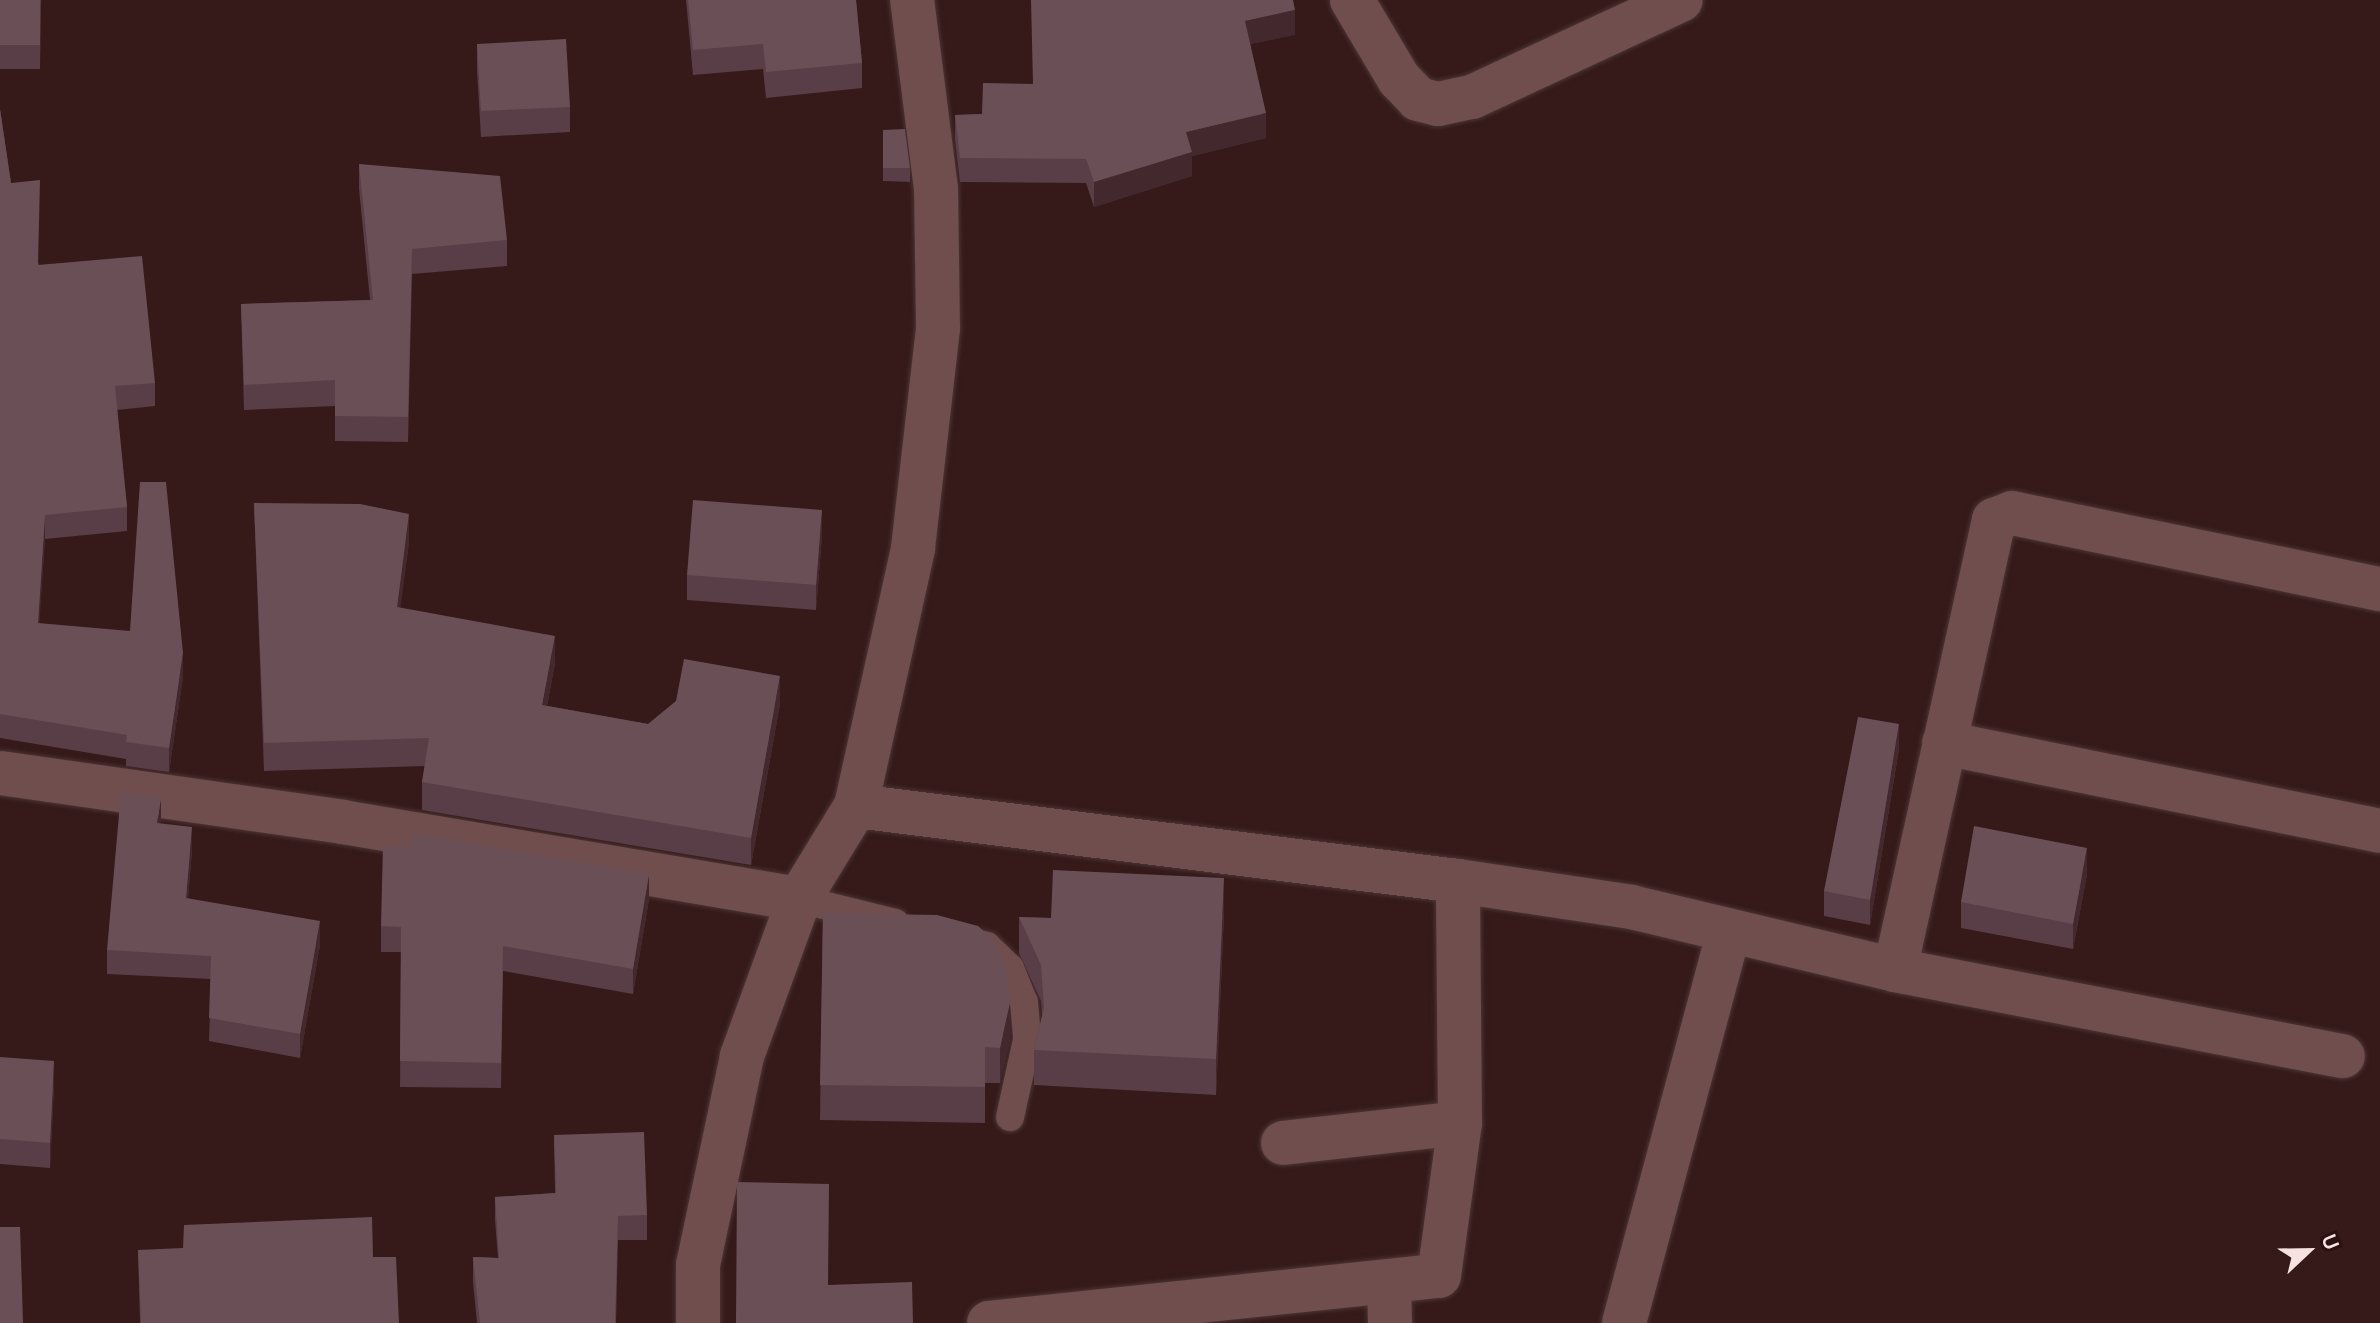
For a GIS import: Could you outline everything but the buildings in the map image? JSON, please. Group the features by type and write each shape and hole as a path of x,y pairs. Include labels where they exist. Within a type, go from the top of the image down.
{"street":[{"path":"698,1323 698,1265 742,1056 799,899 856,806 913,548 938,328 936,189 912,0"},
{"path":"1352,0 1399,79 1418,99 1438,104 1472,97 1681,0"},
{"path":"1895,970 1994,520 2012,513 2380,589"},
{"path":"1944,743 2380,831"},
{"path":"0,773 343,822 799,899"},
{"path":"856,806 1458,881 1645,910 1895,970 2343,1056"},
{"path":"989,1323 1390,1302 1439,1276 1460,1123 1458,881"},
{"path":"1624,1323 1729,932"},
{"path":"1283,1143 1460,1123"}],"lane":[{"path":"799,899 922,930"},
{"path":"950,937 987,946 1010,968 1024,1002 1027,1040 1010,1117"}]}
